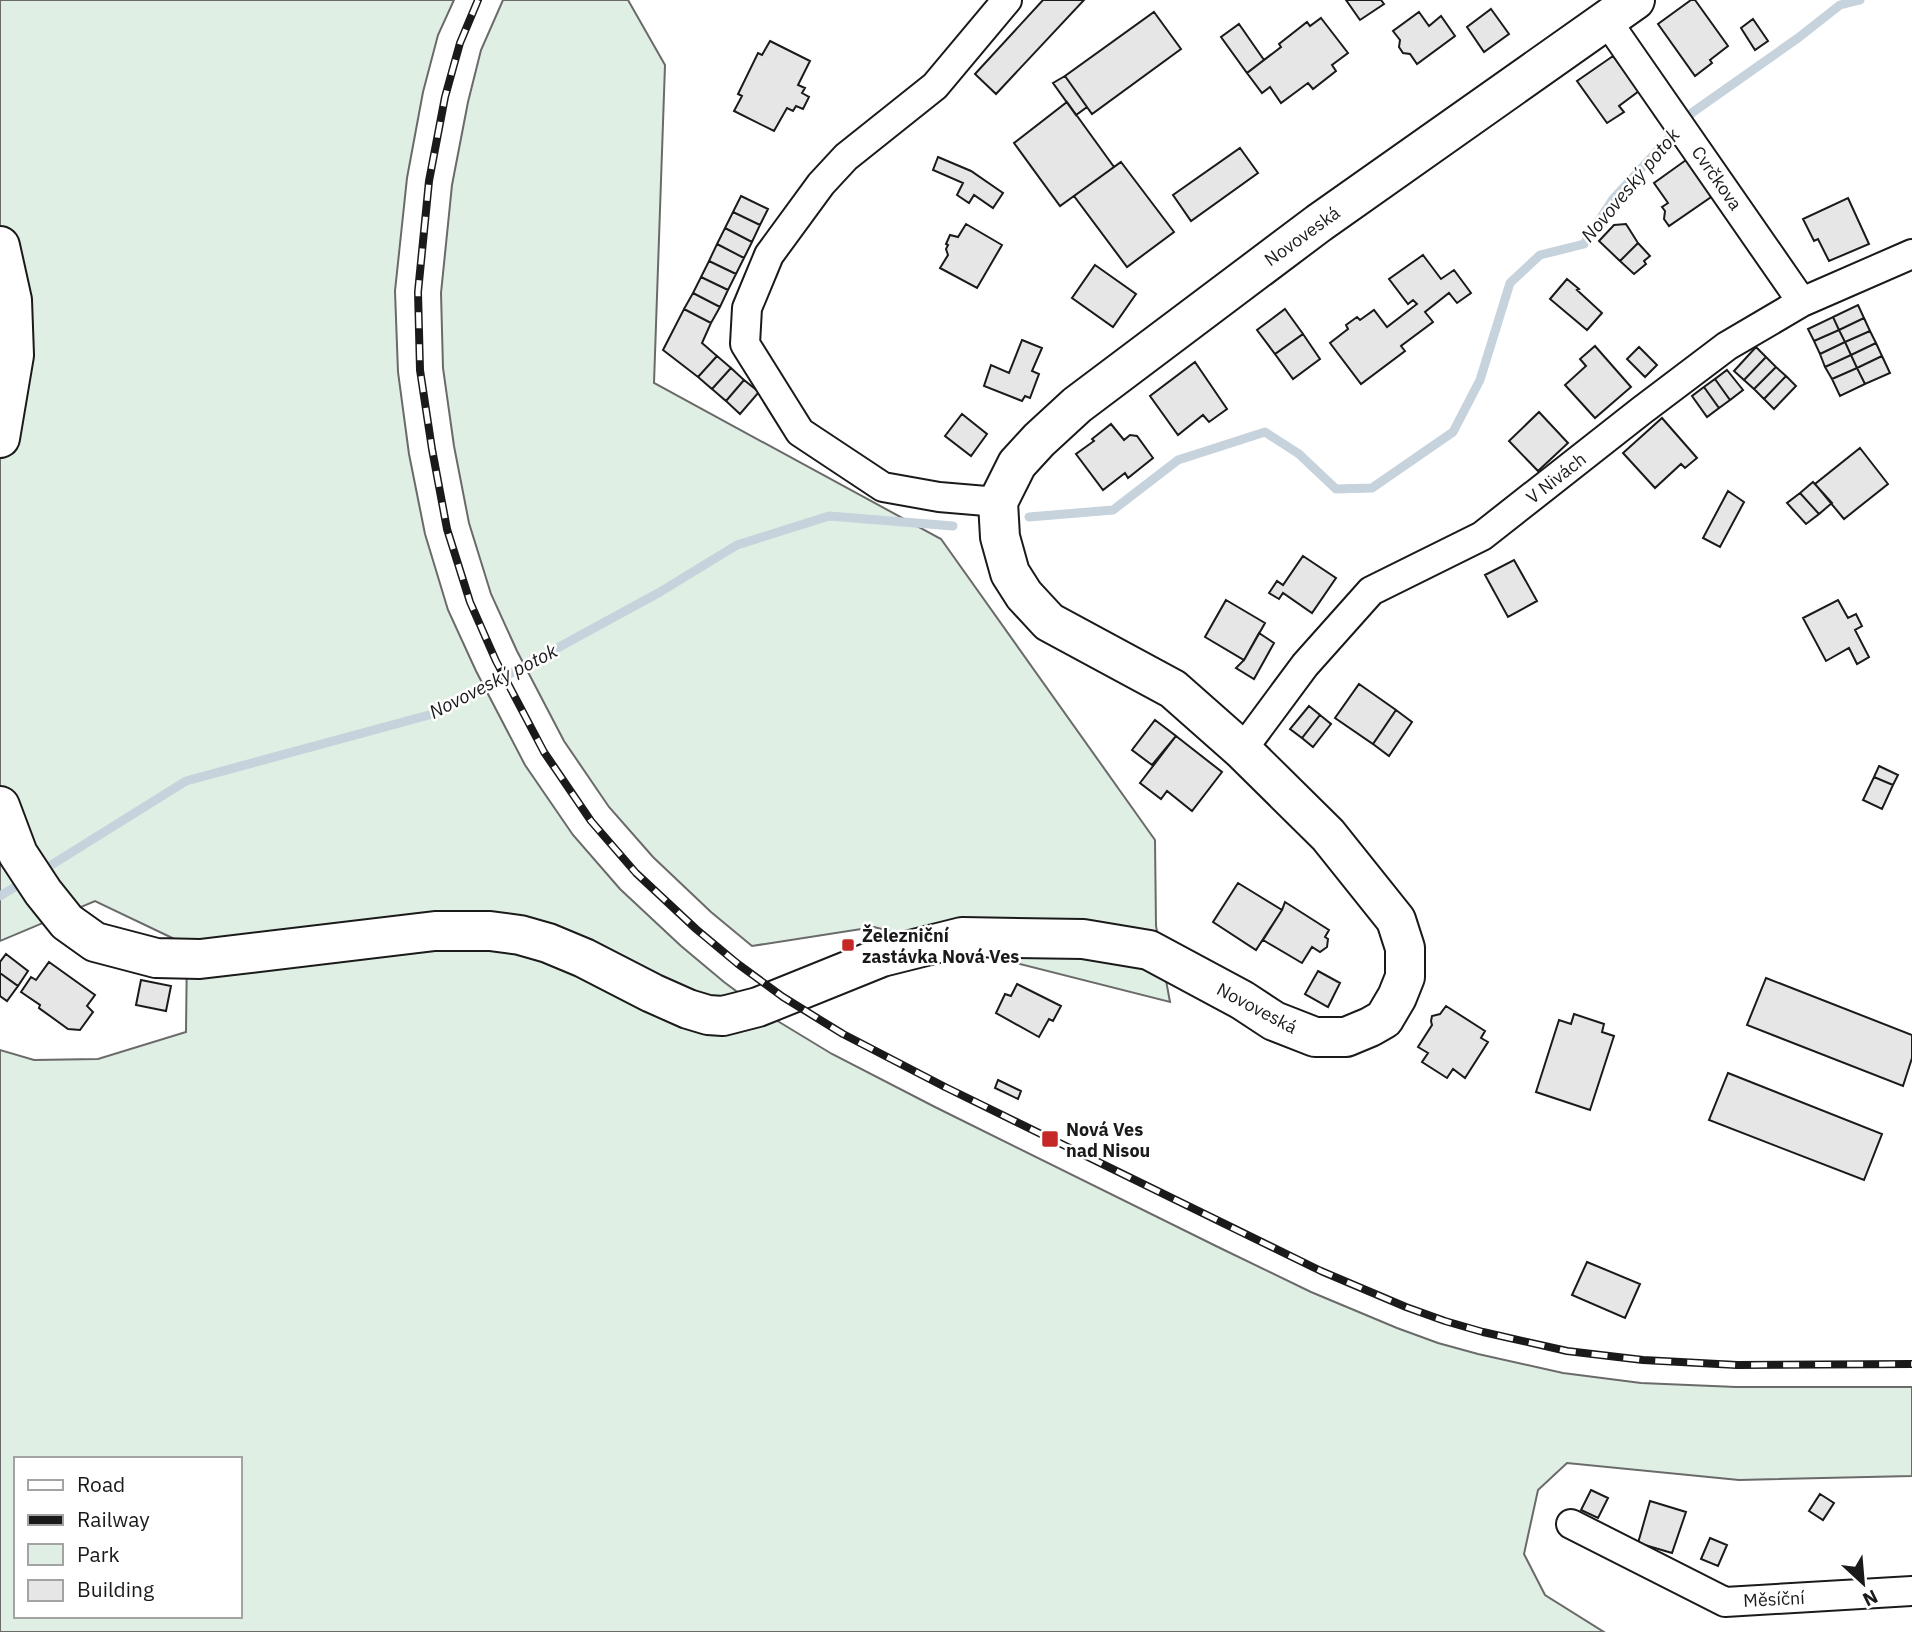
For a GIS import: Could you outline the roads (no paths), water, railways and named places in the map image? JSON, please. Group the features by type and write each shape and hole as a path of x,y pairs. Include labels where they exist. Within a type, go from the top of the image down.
{"street":[{"path":"998,502 939,497 883,487 800,432 745,344 747,308 769,255 821,184 846,157 935,86 1007,0"},
{"name":"Novoveská","path":"0,806 18,854 67,922 95,942 156,958 200,960 435,931 490,931 520,935 548,943 688,1009 723,1016 783,998 882,957 962,937 1083,939 1149,950 1242,1000 1274,1021 1315,1037 1346,1037 1370,1027 1384,1019 1397,998 1405,977 1405,948 1396,920 1328,835 1242,750 1173,689 1049,622 1024,595 1010,573 1000,537 998,502 1017,464 1077,405 1319,223 1621,10"},
{"name":"Cvrčkova","path":"1621,10 1670,111 1802,302"},
{"path":"0,246 12,300 14,355 0,438"},
{"name":"V Nivách","path":"1242,750 1305,665 1371,591 1482,537 1727,346 1802,302 1912,254"},
{"name":"Měsíční","path":"1571,1524 1725,1602 1912,1591"}],"waterway":[{"name":"Novoveský potok","path":"1029,517 1113,510 1178,460 1265,432 1299,454 1336,489 1372,488 1453,432 1480,380 1510,283 1540,255 1584,244 1613,199 1693,112 1840,5 1860,0"},
{"name":"Novoveský potok","path":"40,872 186,781 440,712 660,592 737,545 829,516 953,526"},
{"name":"Novoveský potok","path":"0,896 25,881"}],"railway":[{"path":"478,0 460,43 445,97 429,181 418,292 420,370 432,449 447,529 470,602 496,661 544,752 591,821 636,873 738,964 783,997 843,1034 945,1087 1321,1271 1406,1307 1483,1332 1567,1351 1643,1360 1737,1365 1912,1364"}],"place":[{"name":"Železniční zastávka Nová Ves","path":"848,945"},
{"name":"Nová Ves nad Nisou","path":"1050,1139"}]}
